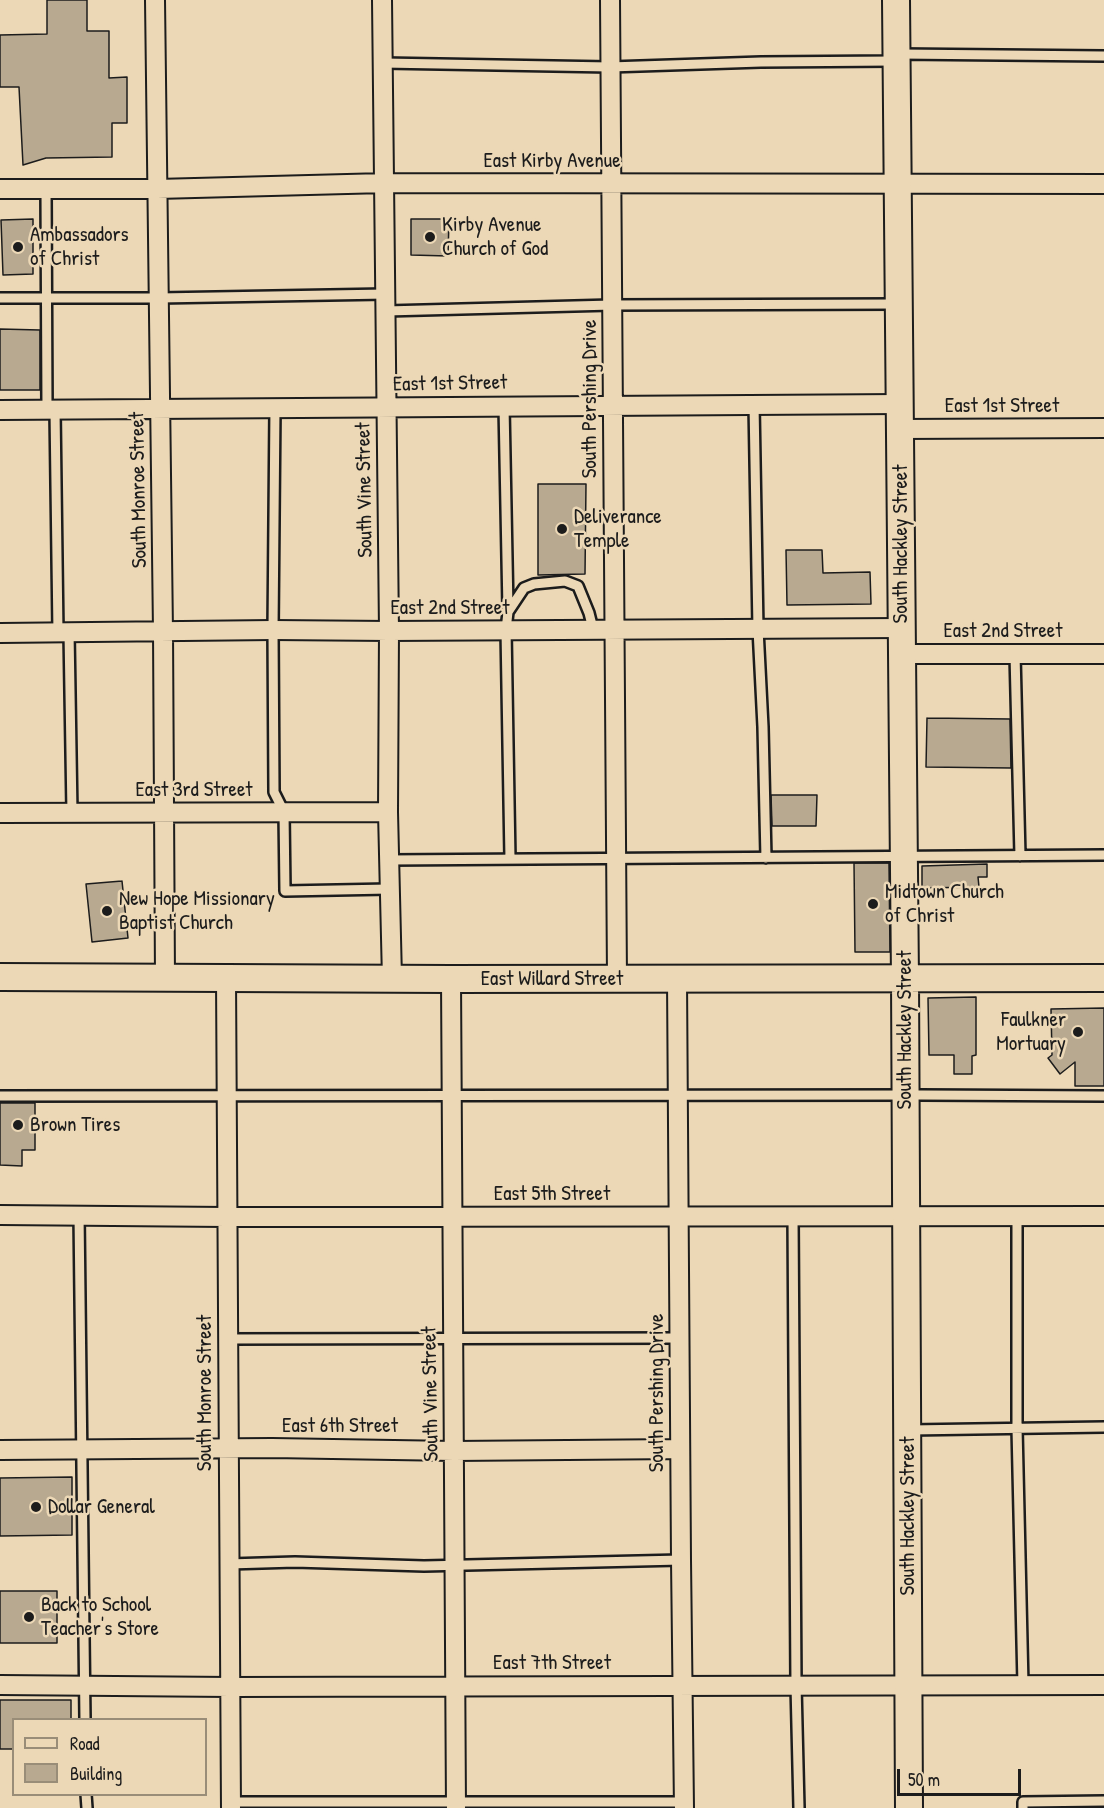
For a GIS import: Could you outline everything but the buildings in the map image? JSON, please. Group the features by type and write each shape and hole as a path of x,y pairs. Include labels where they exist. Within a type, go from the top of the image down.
{"street":[{"name":"South Monroe Street","path":"154,0 163,631 165,979"},
{"name":"South Vine Street","path":"382,0 389,631 388,812 392,979"},
{"name":"South Pershing Drive","path":"610,0 617,978"},
{"name":"South Hackley Street","path":"896,0 905,979 909,1808"},
{"name":"East Kirby Avenue","path":"0,189 157,189 385,183 1104,184"},
{"name":"East 1st Street","path":"0,410 754,404 900,416 1104,428"},
{"name":"East 2nd Street","path":"0,633 389,631 507,621 593,629 901,628"},
{"name":"East 2nd Street","path":"902,654 1104,654"},
{"name":"East 3rd Street","path":"0,813 388,812"},
{"name":"East Willard Street","path":"0,977 451,980 1104,978"},
{"name":"South Monroe Street","path":"226,978 231,1805"},
{"name":"South Pershing Drive","path":"677,979 684,1805"},
{"name":"South Vine Street","path":"451,980 456,1805"},
{"name":"East 5th Street","path":"0,1215 1104,1216"},
{"name":"East 6th Street","path":"0,1450 680,1449"},
{"name":"East 7th Street","path":"0,1685 230,1687 1104,1685"}],"lane":[{"path":"383,63 610,67 896,57 1104,56"},
{"path":"46,189 45,298 72,813"},
{"path":"0,298 159,298 612,305 899,304"},
{"path":"754,404 758,629 766,858"},
{"path":"504,406 510,859"},
{"path":"275,408 274,792 284,812 285,891 389,889"},
{"path":"507,621 524,588 534,584 565,581 578,586 593,629"},
{"path":"1015,654 1020,856"},
{"path":"389,860 1104,855"},
{"path":"0,1096 1104,1096"},
{"path":"78,1215 85,1718"},
{"path":"793,1216 799,1808"},
{"path":"1017,1216 1017,1428 1023,1685"},
{"path":"227,1339 679,1338"},
{"path":"907,1430 1104,1427"},
{"path":"229,1564 295,1562 455,1565 681,1560"},
{"path":"1023,1808 1023,1802 1104,1801"},
{"path":"231,1805 684,1805"}],"place":[{"name":"Kirby Avenue Church of God","path":"430,237"},
{"name":"Ambassadors of Christ","path":"18,247"},
{"name":"Deliverance Temple","path":"562,529"},
{"name":"Midtown Church of Christ","path":"873,904"},
{"name":"New Hope Missionary Baptist Church","path":"107,911"},
{"name":"Faulkner Mortuary","path":"1078,1032"},
{"name":"Brown Tires","path":"18,1125"},
{"name":"Dollar General","path":"36,1507"},
{"name":"Back to School Teacher's Store","path":"29,1617"}]}
